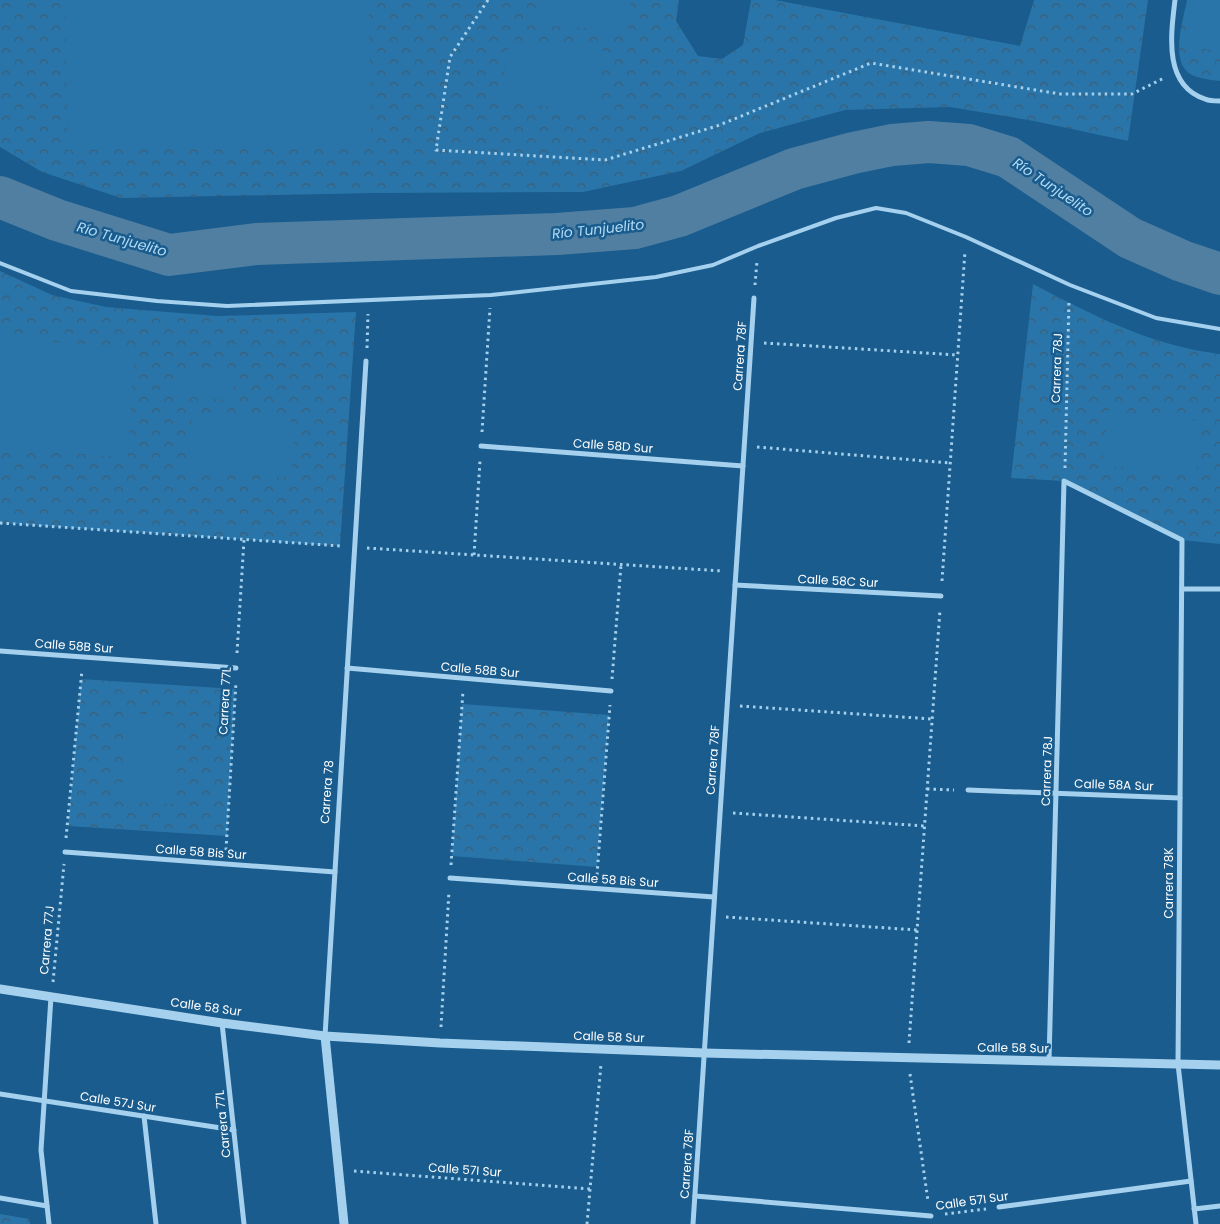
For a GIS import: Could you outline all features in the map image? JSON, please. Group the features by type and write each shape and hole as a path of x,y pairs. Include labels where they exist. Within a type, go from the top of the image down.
{"street":[{"path":"1175,0 1171,52 1176,73 1188,89 1204,99 1220,101"},
{"name":"Carrera 78F","path":"693,1224 754,298"},
{"name":"Carrera 78","path":"344,1224 325,1036 366,361"},
{"name":"Calle 58D Sur","path":"481,446 743,466"},
{"name":"Carrera 78K","path":"1064,481 1182,540 1178,1064 1196,1224"},
{"name":"Carrera 78J","path":"1049,1061 1064,481"},
{"name":"Calle 58C Sur","path":"735,585 941,596"},
{"path":"1182,589 1220,589"},
{"name":"Calle 58B Sur","path":"0,651 236,668"},
{"name":"Calle 58B Sur","path":"347,668 611,691"},
{"name":"Calle 58A Sur","path":"968,790 1180,798"},
{"name":"Calle 58 Bis Sur","path":"65,852 335,872"},
{"name":"Calle 58 Bis Sur","path":"450,878 714,897"},
{"name":"Calle 58 Sur","path":"0,989 325,1036 440,1043 704,1054 1220,1066"},
{"path":"49,1224 41,1150 52,997"},
{"name":"Carrera 77L","path":"222,1022 244,1224"},
{"name":"Calle 57J Sur","path":"0,1094 234,1130"},
{"path":"144,1116 156,1224"},
{"name":"Calle 57I Sur","path":"999,1207 1191,1181"},
{"name":"Calle 57I Sur","path":"695,1196 931,1216"},
{"path":"0,1198 47,1206"},
{"path":"1194,1209 1220,1206"}],"lane":[{"path":"0,263 71,292 227,306 491,295 656,277 713,265 758,246 836,218 876,208 906,212 966,237 1070,285 1156,318 1220,329"}],"path":[{"path":"488,0 450,58 436,150 605,160 717,126 871,62 1060,94 1132,94 1176,73"},
{"path":"931,1216 908,1058 966,237"},
{"path":"754,298 758,246"},
{"name":"Carrera 78J","path":"1064,481 1070,285"},
{"path":"474,555 491,295"},
{"path":"366,361 369,300"},
{"path":"751,342 958,355"},
{"path":"744,446 950,463"},
{"name":"Carrera 77L","path":"225,864 244,539"},
{"path":"596,888 621,564"},
{"name":"Carrera 77J","path":"52,997 83,657"},
{"path":"440,1043 463,678"},
{"path":"727,706 932,719"},
{"path":"927,789 968,790"},
{"path":"720,812 925,826"},
{"path":"713,916 917,930"},
{"path":"587,1224 602,1049"},
{"name":"Calle 57I Sur","path":"338,1170 590,1189"},
{"name":"Calle 57I Sur","path":"931,1216 999,1207"}],"green space":[{"path":"0,0 679,0 676,21 698,56 722,59 743,45 751,0 775,0 1020,46 1034,0 1148,0 1128,141 1034,121 950,107 845,110 760,133 681,171 583,192 376,193 121,198 42,172 0,147"},
{"path":"65,0 369,0 371,144 68,150"},
{"path":"539,0 631,0 628,31 537,25"},
{"path":"1187,0 1220,0 1220,81 1197,77 1188,72 1182,64 1179,43"},
{"path":"1191,0 1220,0 1220,51 1184,46"},
{"path":"509,40 604,51 597,112 501,101"},
{"path":"0,271 52,295 106,307 217,316 356,312 340,546 0,523"},
{"path":"1033,284 1088,312 1127,329 1166,343 1220,354 1220,544 1182,540 1064,481 1011,478"},
{"path":"0,339 135,347 128,457 0,449"},
{"path":"174,369 235,373 233,400 172,396"},
{"path":"1109,410 1202,421 1196,476 1102,465"},
{"path":"192,413 296,422 291,478 187,469"},
{"path":"81,679 235,689 227,836 68,826"},
{"path":"462,704 609,715 597,867 452,856"},
{"path":"127,713 177,716 172,804 121,802"},
{"path":"0,1214 29,1219 30,1224 0,1224"}],"waterway":[{"name":"Río Tunjuelito","path":"0,197 57,220 169,255 256,244 557,234 635,228 679,216 794,169 853,153 892,145 929,142 969,145 1008,157 1130,238 1182,261 1220,274"}]}
